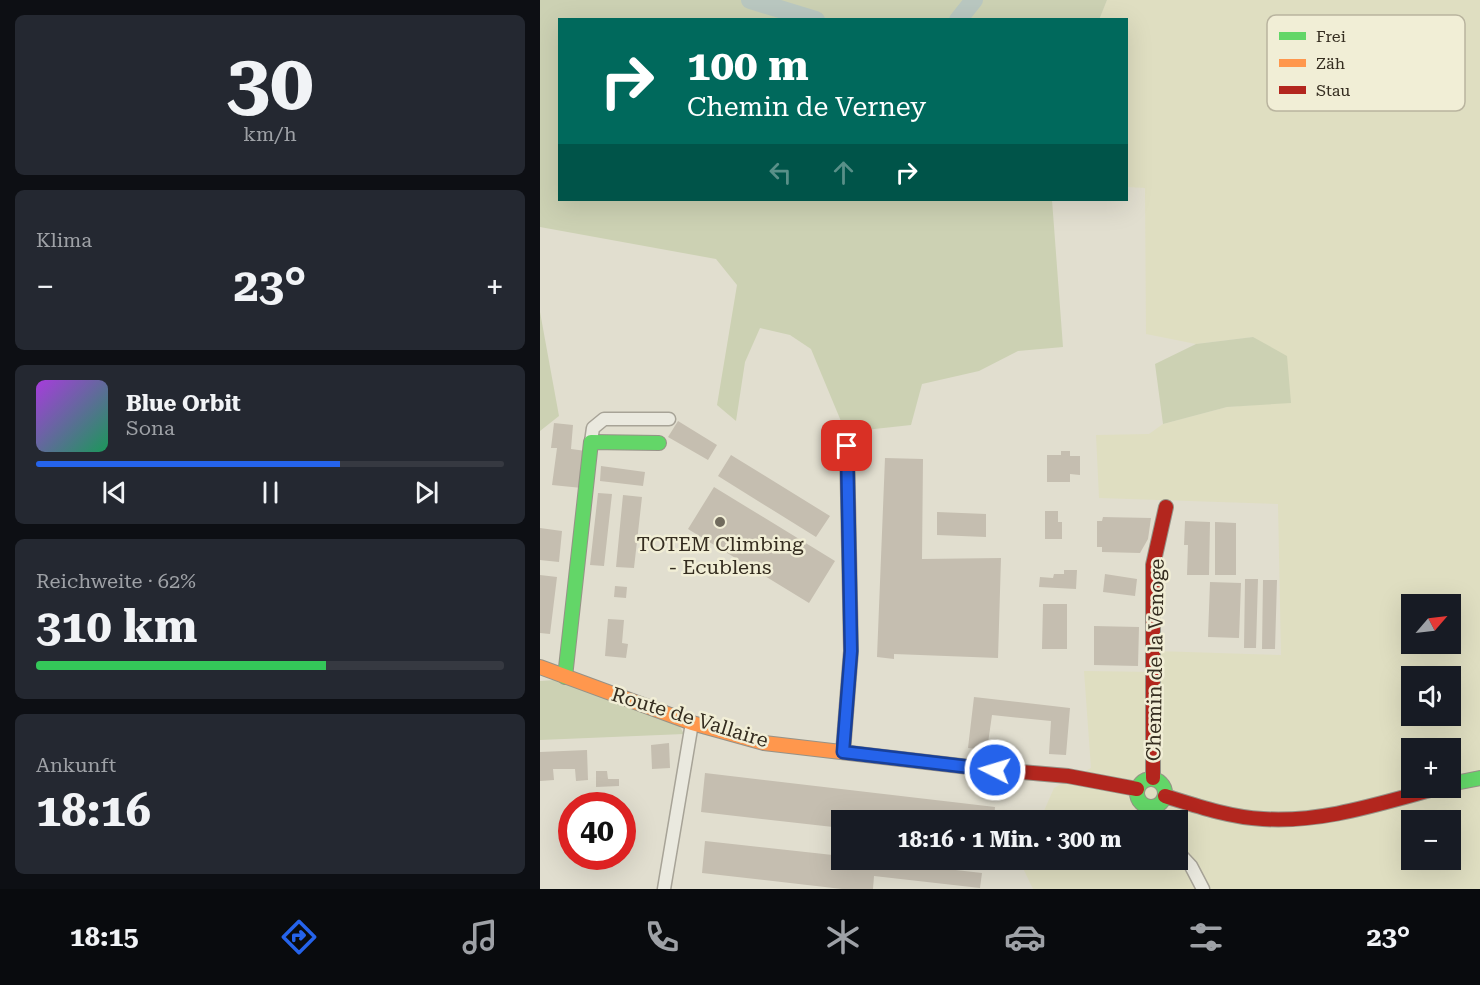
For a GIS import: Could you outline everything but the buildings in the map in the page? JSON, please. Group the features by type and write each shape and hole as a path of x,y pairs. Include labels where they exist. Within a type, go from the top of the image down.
{"street":[{"path":"565,677 592,428 604,419 669,419"},
{"path":"591,442 659,444"},
{"path":"843,752 851,651 847,446"},
{"name":"Chemin de la Venoge","path":"1153,778 1153,565 1166,507"},
{"name":"Route de Vallaire","path":"540,667 692,723 764,743 980,769 1068,776 1137,789"},
{"path":"663,889 692,723"},
{"path":"1145,810 1138,799 1137,789 1145,780 1153,778 1163,785 1165,796 1152,810"},
{"path":"1461,782 1480,778"},
{"path":"1165,796 1233,815 1292,820 1334,813 1401,797"},
{"path":"1188,863 1203,889"}],"green space":[{"path":"540,0 1107,0 1100,18 558,18 558,201 1052,201 1063,347 1018,351 979,371 922,384 911,425 856,431 843,426 811,349 790,335 760,328 745,362 736,421 717,405 737,285 716,259 540,227"},
{"path":"1107,0 1480,0 1480,889 1033,889 1024,870 1188,870 1188,810 1044,810 1054,788 1091,768 1084,671 1155,672 1156,651 1281,655 1278,504 1099,498 1096,435 1149,434 1163,424 1227,407 1291,402 1253,337 1196,344 1146,334 1145,188 1128,187 1128,18 1099,18"},
{"path":"540,312 559,416 540,431"},
{"path":"1253,337 1287,356 1291,403 1227,407 1163,424 1155,364 1196,344"},
{"path":"555,680 679,725 684,734 540,740 540,681"}],"waterway":[{"path":"750,0 809,18"},
{"path":"960,18 974,0"}],"traffic: fast":[{"path":"565,677 591,442 659,443"},
{"path":"1461,782 1480,778"},
{"path":"1151,779 1161,783 1165,793 1161,803 1151,807 1141,803 1137,793 1141,783 1151,779"}],"traffic: slow":[{"path":"540,667 692,723 764,743 986,769"}],"traffic: jam":[{"path":"843,752 851,651 847,446"},
{"path":"1153,778 1153,565 1166,507"},
{"path":"986,769 1068,776 1137,789"},
{"path":"1165,796 1238,816 1263,819 1330,815 1401,798"}],"place":[{"name":"TOTEM Climbing - Ecublens","path":"720,522"}],"route":[{"path":"847,446 851,651 843,752 995,770"}]}
